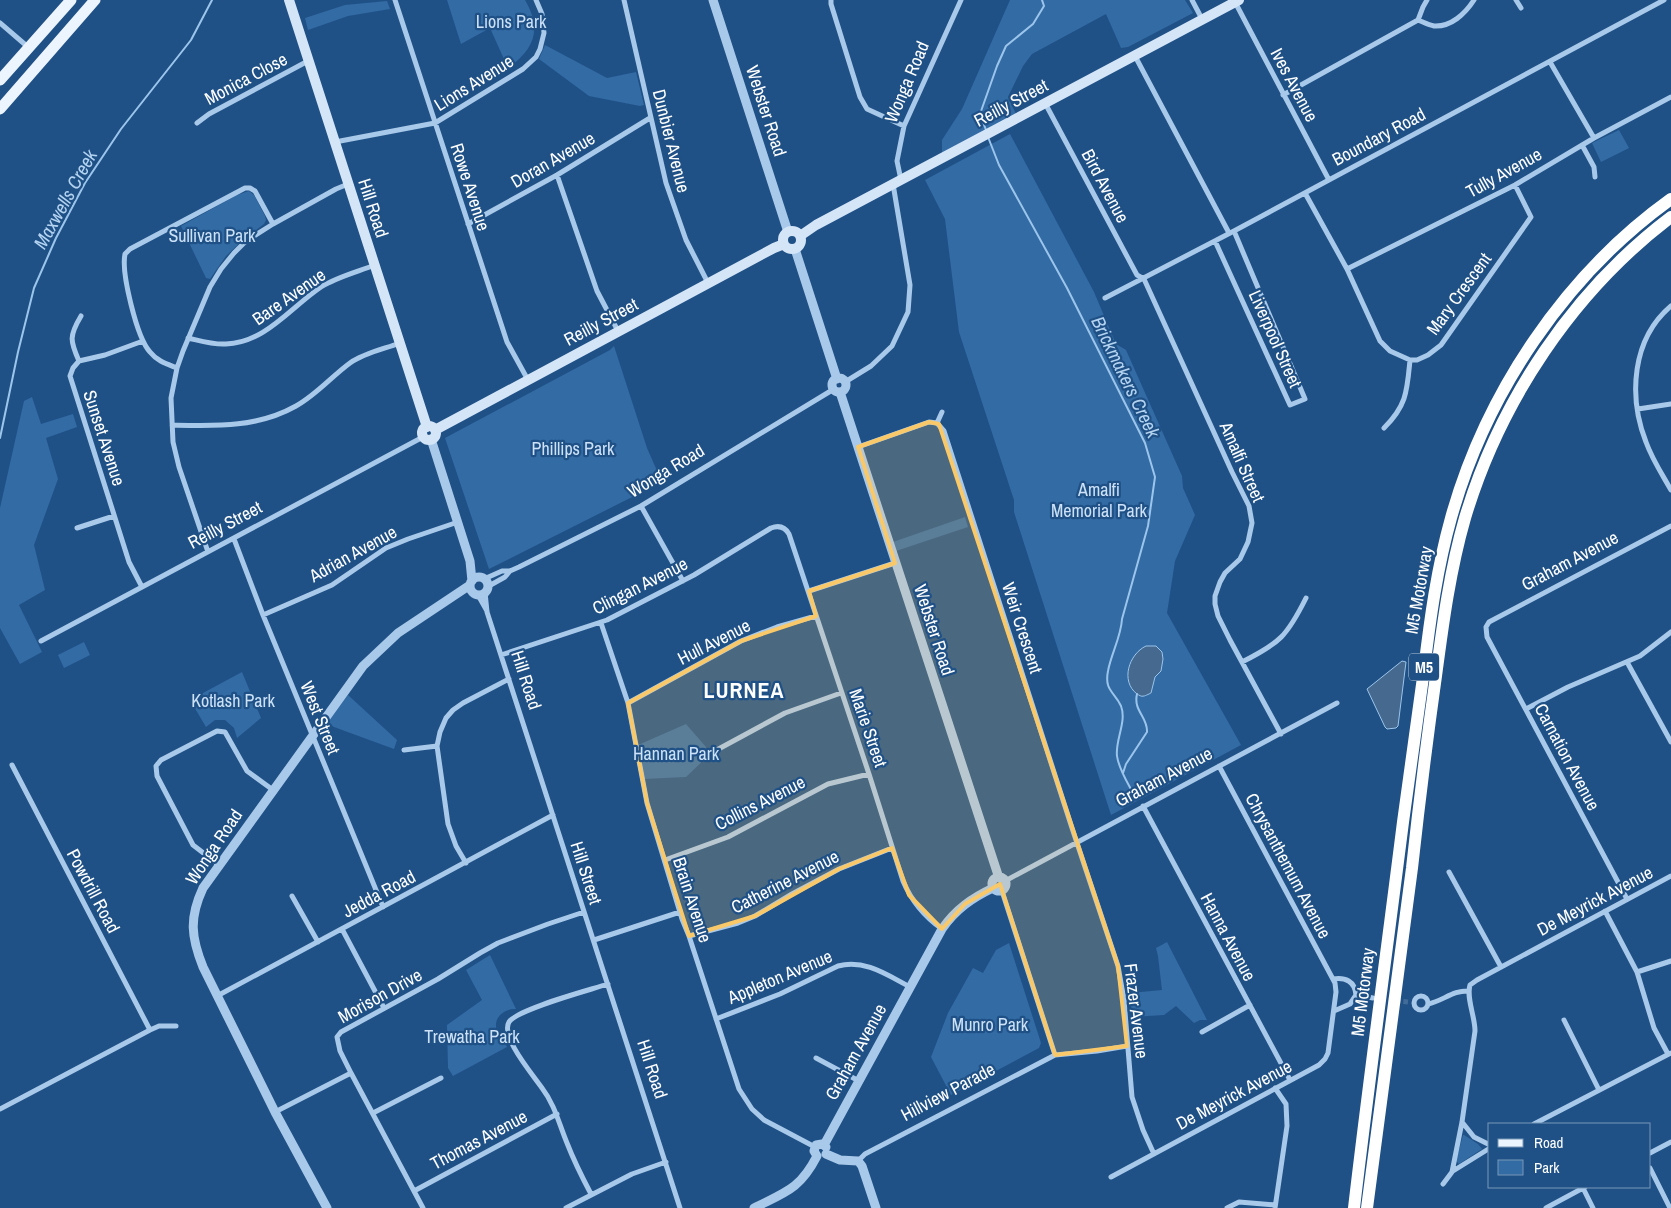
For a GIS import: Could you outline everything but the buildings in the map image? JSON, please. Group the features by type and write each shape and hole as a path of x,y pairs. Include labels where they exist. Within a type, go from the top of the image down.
{"highway":[{"name":"M5 Motorway","path":"1354,1208 1386,943 1435,587 1450,519 1460,487 1472,456 1507,384 1549,322 1571,293 1599,262 1635,228 1671,199"},
{"name":"M5 Motorway","path":"1367,1208 1399,971 1440,640 1452,574 1466,517 1480,476 1499,431 1518,394 1540,359 1563,326 1595,288 1634,249 1671,217"}],"main road":[{"path":"0,80 71,0"},
{"path":"0,109 95,0"},
{"name":"Hill Road","path":"289,0 429,433"},
{"name":"Reilly Street","path":"800,236 816,225 1237,1"},
{"path":"788,232 795,232 800,236 800,245 795,249 788,248 784,244 784,236 788,232"},
{"name":"Reilly Street","path":"429,433 784,244"}],"street":[{"name":"Rowe Avenue","path":"395,0 507,342 528,380"},
{"name":"Lions Avenue","path":"335,142 435,123 523,69 536,57 544,33 542,14 536,0"},
{"name":"Dunbier Avenue","path":"624,0 666,183 686,240 708,283"},
{"name":"Webster Road","path":"713,0 788,232"},
{"path":"831,0 860,98 868,109 904,126"},
{"name":"Wonga Road","path":"841,381 871,366 892,346 908,312 910,285 897,182 897,161 904,126 961,0"},
{"path":"1192,0 1202,20"},
{"path":"1284,95 1418,20 1427,0"},
{"path":"1418,20 1432,26 1445,25 1462,15 1474,0"},
{"path":"1516,0 1521,8"},
{"name":"Boundary Road","path":"1105,298 1216,241 1664,0"},
{"name":"Ives Avenue","path":"1237,1 1329,180"},
{"path":"0,23 28,48"},
{"name":"Liverpool Street","path":"1135,56 1231,232 1305,399 1290,405 1216,241"},
{"name":"Monica Close","path":"197,123 209,114 308,61"},
{"path":"1550,62 1594,138"},
{"name":"Tully Avenue","path":"1347,270 1515,185 1594,138 1671,97"},
{"name":"Bird Avenue","path":"1045,103 1137,275 1144,279"},
{"name":"Doran Avenue","path":"468,224 557,175 650,118"},
{"path":"1582,145 1594,167 1595,177"},
{"path":"557,175 597,291 618,331"},
{"path":"208,552 179,467 173,442 171,398 177,368 188,338 207,292 220,269 246,241 273,224 348,184"},
{"name":"Mary Crescent","path":"1410,360 1417,360 1428,355 1441,345 1531,216 1515,185"},
{"path":"177,368 153,356 143,341 126,285 125,254 242,189 247,188 256,191 273,224"},
{"path":"1305,193 1347,270 1380,341 1390,351 1410,360 1407,393 1394,418 1384,428"},
{"path":"795,249 845,388 837,390"},
{"name":"Bare Avenue","path":"188,338 221,344 250,340 262,333 322,286 375,265"},
{"name":"Amalfi Street","path":"1144,279 1250,510 1252,523 1248,542 1240,559 1222,578 1217,588 1215,600 1220,620 1281,734"},
{"path":"1671,306 1654,324 1642,345 1636,379 1638,409 1645,441 1671,490"},
{"path":"81,316 75,325 71,344 79,361 105,355 143,341"},
{"path":"172,425 230,426 267,419 305,400 354,361 400,343"},
{"name":"Sunset Avenue","path":"79,361 71,372 71,381 129,562 142,587"},
{"name":"Webster Road","path":"837,390 858,447 895,563 1002,879"},
{"name":"Wonga Road","path":"327,1208 275,1112 217,996 195,947 192,929 193,915 203,888 353,678 372,655 404,628 502,571 510,571 640,506 837,390"},
{"path":"1638,409 1671,404"},
{"path":"858,447 926,423 937,423 942,412"},
{"name":"Weir Crescent","path":"937,423 944,431 1077,843"},
{"name":"Hill Road","path":"429,433 554,815"},
{"name":"Reilly Street","path":"41,641 429,433"},
{"path":"640,506 683,581"},
{"path":"78,528 114,516"},
{"name":"Adrian Avenue","path":"263,616 332,584 386,548 458,522"},
{"name":"Clingan Avenue","path":"501,655 600,623 683,581 771,528 776,526 783,527"},
{"name":"Graham Avenue","path":"1486,627 1489,622 1671,526"},
{"name":"Marie Street","path":"783,527 790,534 909,895 926,915 942,929"},
{"name":"West Street","path":"234,539 263,616 383,907"},
{"path":"808,591 895,563"},
{"path":"1242,662 1266,649 1284,635 1294,623 1306,598"},
{"name":"Hull Avenue","path":"628,703 741,641 777,627 816,616"},
{"name":"Brain Avenue","path":"600,623 628,703 647,803 680,912 739,1089 752,1108 764,1120 821,1150"},
{"name":"Carnation Avenue","path":"1486,627 1487,637 1627,899"},
{"path":"1526,709 1568,687 1648,651 1671,632"},
{"path":"1627,662 1671,742"},
{"path":"466,863 456,846 448,824 437,746 440,732 446,718 453,710 509,679"},
{"path":"713,752 785,713 842,692"},
{"name":"Graham Avenue","path":"1002,879 1077,843 1338,703"},
{"path":"219,865 193,845 157,776 156,766 161,760 218,731 225,732 247,771 272,790"},
{"path":"404,750 437,746"},
{"name":"Powdrill Road","path":"12,765 150,1030"},
{"name":"Chrysanthemum Avenue","path":"1219,766 1333,979 1336,992"},
{"name":"Collins Avenue","path":"665,860 728,836 828,784 869,774"},
{"name":"Hanna Avenue","path":"1144,806 1290,1080"},
{"name":"Jedda Road","path":"217,996 554,815"},
{"name":"Hill Street","path":"554,815 594,940"},
{"name":"Frazer Avenue","path":"1077,843 1118,966 1124,1000 1132,1097 1143,1130 1154,1154"},
{"name":"Catherine Avenue","path":"689,936 738,923 755,916 839,868 892,848"},
{"path":"1449,872 1501,967"},
{"name":"De Meyrick Avenue","path":"1428,1004 1437,1002 1457,991 1469,991 1470,985 1474,981 1671,876"},
{"path":"1002,879 1006,887 998,889 1055,1055 1127,1046"},
{"name":"Graham Avenue","path":"821,1150 942,929 965,904 998,889"},
{"path":"292,896 318,942"},
{"path":"1536,1123 1669,1053 1654,1028 1637,972 1605,911"},
{"name":"Morison Drive","path":"423,1208 351,1073 340,1051 337,1037 341,1032 498,943 584,912"},
{"path":"594,940 680,912"},
{"path":"342,929 384,1008"},
{"name":"Hill Road","path":"594,940 680,1208"},
{"path":"1637,972 1671,961"},
{"name":"Appleton Avenue","path":"716,1019 780,994 847,963 855,963 877,969 910,987"},
{"path":"1333,979 1343,978 1348,980 1354,987 1356,995 1350,1004 1334,1011"},
{"path":"591,1194 575,1166 551,1100 517,1053 508,1031 509,1022 530,1010 608,984"},
{"path":"1452,1172 1462,1122 1475,1031 1475,1020 1469,991"},
{"name":"De Meyrick Avenue","path":"1111,1177 1319,1065 1328,1053 1336,992"},
{"path":"1356,995 1373,998"},
{"path":"1422,996 1426,998 1428,1004 1421,1010 1411,1002 1417,997 1422,996"},
{"path":"1202,1032 1250,1006"},
{"path":"1564,1020 1599,1090"},
{"path":"0,1109 150,1030 159,1026 176,1026"},
{"name":"Hillview Parade","path":"858,1161 864,1154 1055,1055"},
{"path":"816,1058 859,1081"},
{"path":"275,1112 351,1073"},
{"path":"373,1113 441,1078"},
{"path":"1227,1208 1239,1202 1275,1206 1287,1126 1286,1104 1275,1088"},
{"name":"Thomas Avenue","path":"414,1191 557,1114"},
{"path":"1462,1122 1474,1137 1488,1145"},
{"path":"1651,1152 1671,1142"},
{"path":"1443,1184 1452,1172 1488,1147"},
{"path":"754,1208 797,1184 806,1175 821,1150 840,1160 858,1161 862,1166 876,1208"},
{"path":"566,1208 632,1174 666,1162"},
{"path":"1651,1170 1670,1208"},
{"path":"1546,1208 1582,1188"},
{"path":"1584,1188 1593,1208"}],"highlighted area":[{"path":"929,422 939,424 1118,966 1127,1046 1055,1055 1000,884 965,904 942,929 909,895 892,848 839,869 755,916 689,936 647,803 628,703 741,641 816,616 809,591 895,563 858,447"}],"green space":[{"name":"Lions Park","path":"447,0 525,0 530,10 534,29 530,46 508,68 490,28 461,44"},
{"path":"1010,0 1185,0 1193,13 1128,47 1121,48 1106,14 1032,54 1023,66 1008,97 1017,116 942,155 942,140 962,109"},
{"path":"387,1 390,9 348,16 308,30 305,18 345,5"},
{"path":"545,45 607,78 636,72 644,105 640,106 589,96 539,59"},
{"path":"1619,130 1629,148 1601,162 1592,143"},
{"name":"Amalfi Memorial Park","path":"1010,134 1094,292 1116,344 1126,350 1182,476 1183,488 1195,515 1175,561 1167,613 1241,745 1111,815 1014,512 1014,500 959,332 945,219 925,180"},
{"name":"Sullivan Park","path":"249,191 254,195 266,220 264,224 226,256 210,279 206,278 181,226 237,195"},
{"name":"Phillips Park","path":"614,346 647,448 662,482 489,569 445,438 610,350"},
{"path":"32,397 41,424 73,414 77,427 46,438 58,479 34,545 45,590 19,605 42,652 20,664 0,628 0,508 24,401"},
{"path":"965,517 968,527 893,552 890,543"},
{"path":"84,642 90,655 64,668 58,655"},
{"name":"Kotlash Park","path":"242,672 261,718 237,738 234,728 225,720 215,720 206,727 190,700"},
{"path":"348,695 397,740 394,749 334,727 327,722"},
{"name":"Hannan Park","path":"686,724 706,747 707,757 686,777 644,779 638,745"},
{"path":"1167,942 1207,1020 1200,1020 1194,1023 1176,1006 1164,1015 1132,1017 1130,993 1162,990 1156,948"},
{"name":"Munro Park","path":"1009,943 1041,1043 1039,1048 951,1095 931,1057 948,1013 973,968 983,973 996,950"},
{"name":"Trewatha Park","path":"490,955 516,1009 507,1010 497,1019 496,1028 507,1047 453,1076 448,1068 447,1025 482,1000 466,970"},
{"path":"1463,1135 1478,1144 1482,1149 1459,1164 1456,1161"}],"shaded area":[{"path":"1146,646 1156,646 1162,652 1163,659 1161,671 1155,677 1151,693 1142,696 1132,689 1128,675 1131,661"},
{"path":"1402,661 1406,662 1398,726 1387,729 1367,689"}],"waterway":[{"name":"Maxwells Creek","path":"0,438 34,288 56,238 85,183 121,129 191,40 212,0"},
{"name":"Brickmakers Creek","path":"986,130 980,114 997,66 1006,46 1033,24 1044,6 1042,0"},
{"name":"Brickmakers Creek","path":"988,137 999,165 1067,288 1145,443 1155,477 1148,526 1107,678 1111,691 1119,701 1123,718 1117,750 1118,761 1134,795"},
{"path":"1123,773 1126,764 1147,732 1147,727 1137,705 1137,694"}],"tunnel":[{"path":"1381,999 1408,1002"}],"district":[{"name":"LURNEA","path":"744,690"}]}
